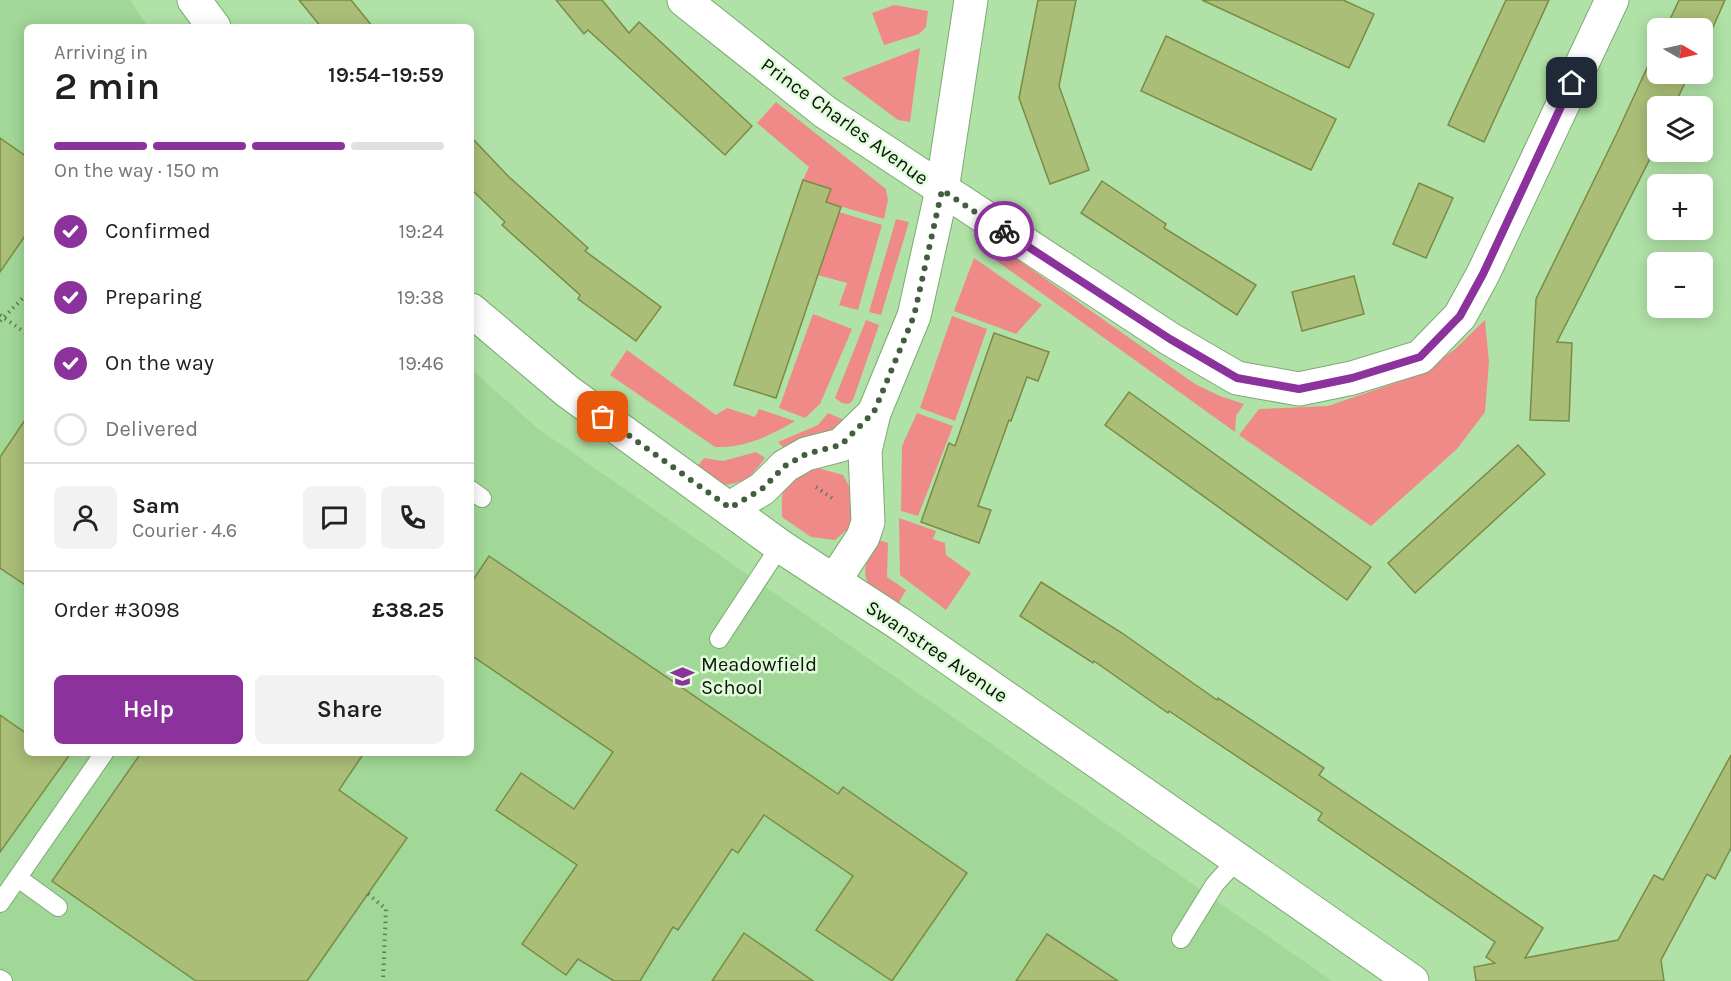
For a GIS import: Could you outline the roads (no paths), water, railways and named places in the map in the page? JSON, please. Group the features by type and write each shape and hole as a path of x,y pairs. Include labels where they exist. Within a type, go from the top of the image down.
{"street":[{"path":"194,0 212,24"},
{"name":"Prince Charles Avenue","path":"684,0 825,112 1170,339 1237,378 1299,389 1352,378 1420,357 1460,316 1483,274 1612,0"},
{"path":"834,581 863,537 868,522 865,451 874,412 914,316 942,190 971,0"},
{"name":"Swanstree Avenue","path":"474,320 567,391 780,546 1238,859 1412,981"},
{"path":"730,508 762,489 785,466 806,454 841,445 874,412"}],"lane":[{"path":"719,639 780,546"},
{"path":"0,903 10,879 102,756"},
{"path":"1181,939 1215,884 1238,859"},
{"path":"10,879 58,907"}],"place":[{"name":"Meadowfield School","path":"683,676"}]}
